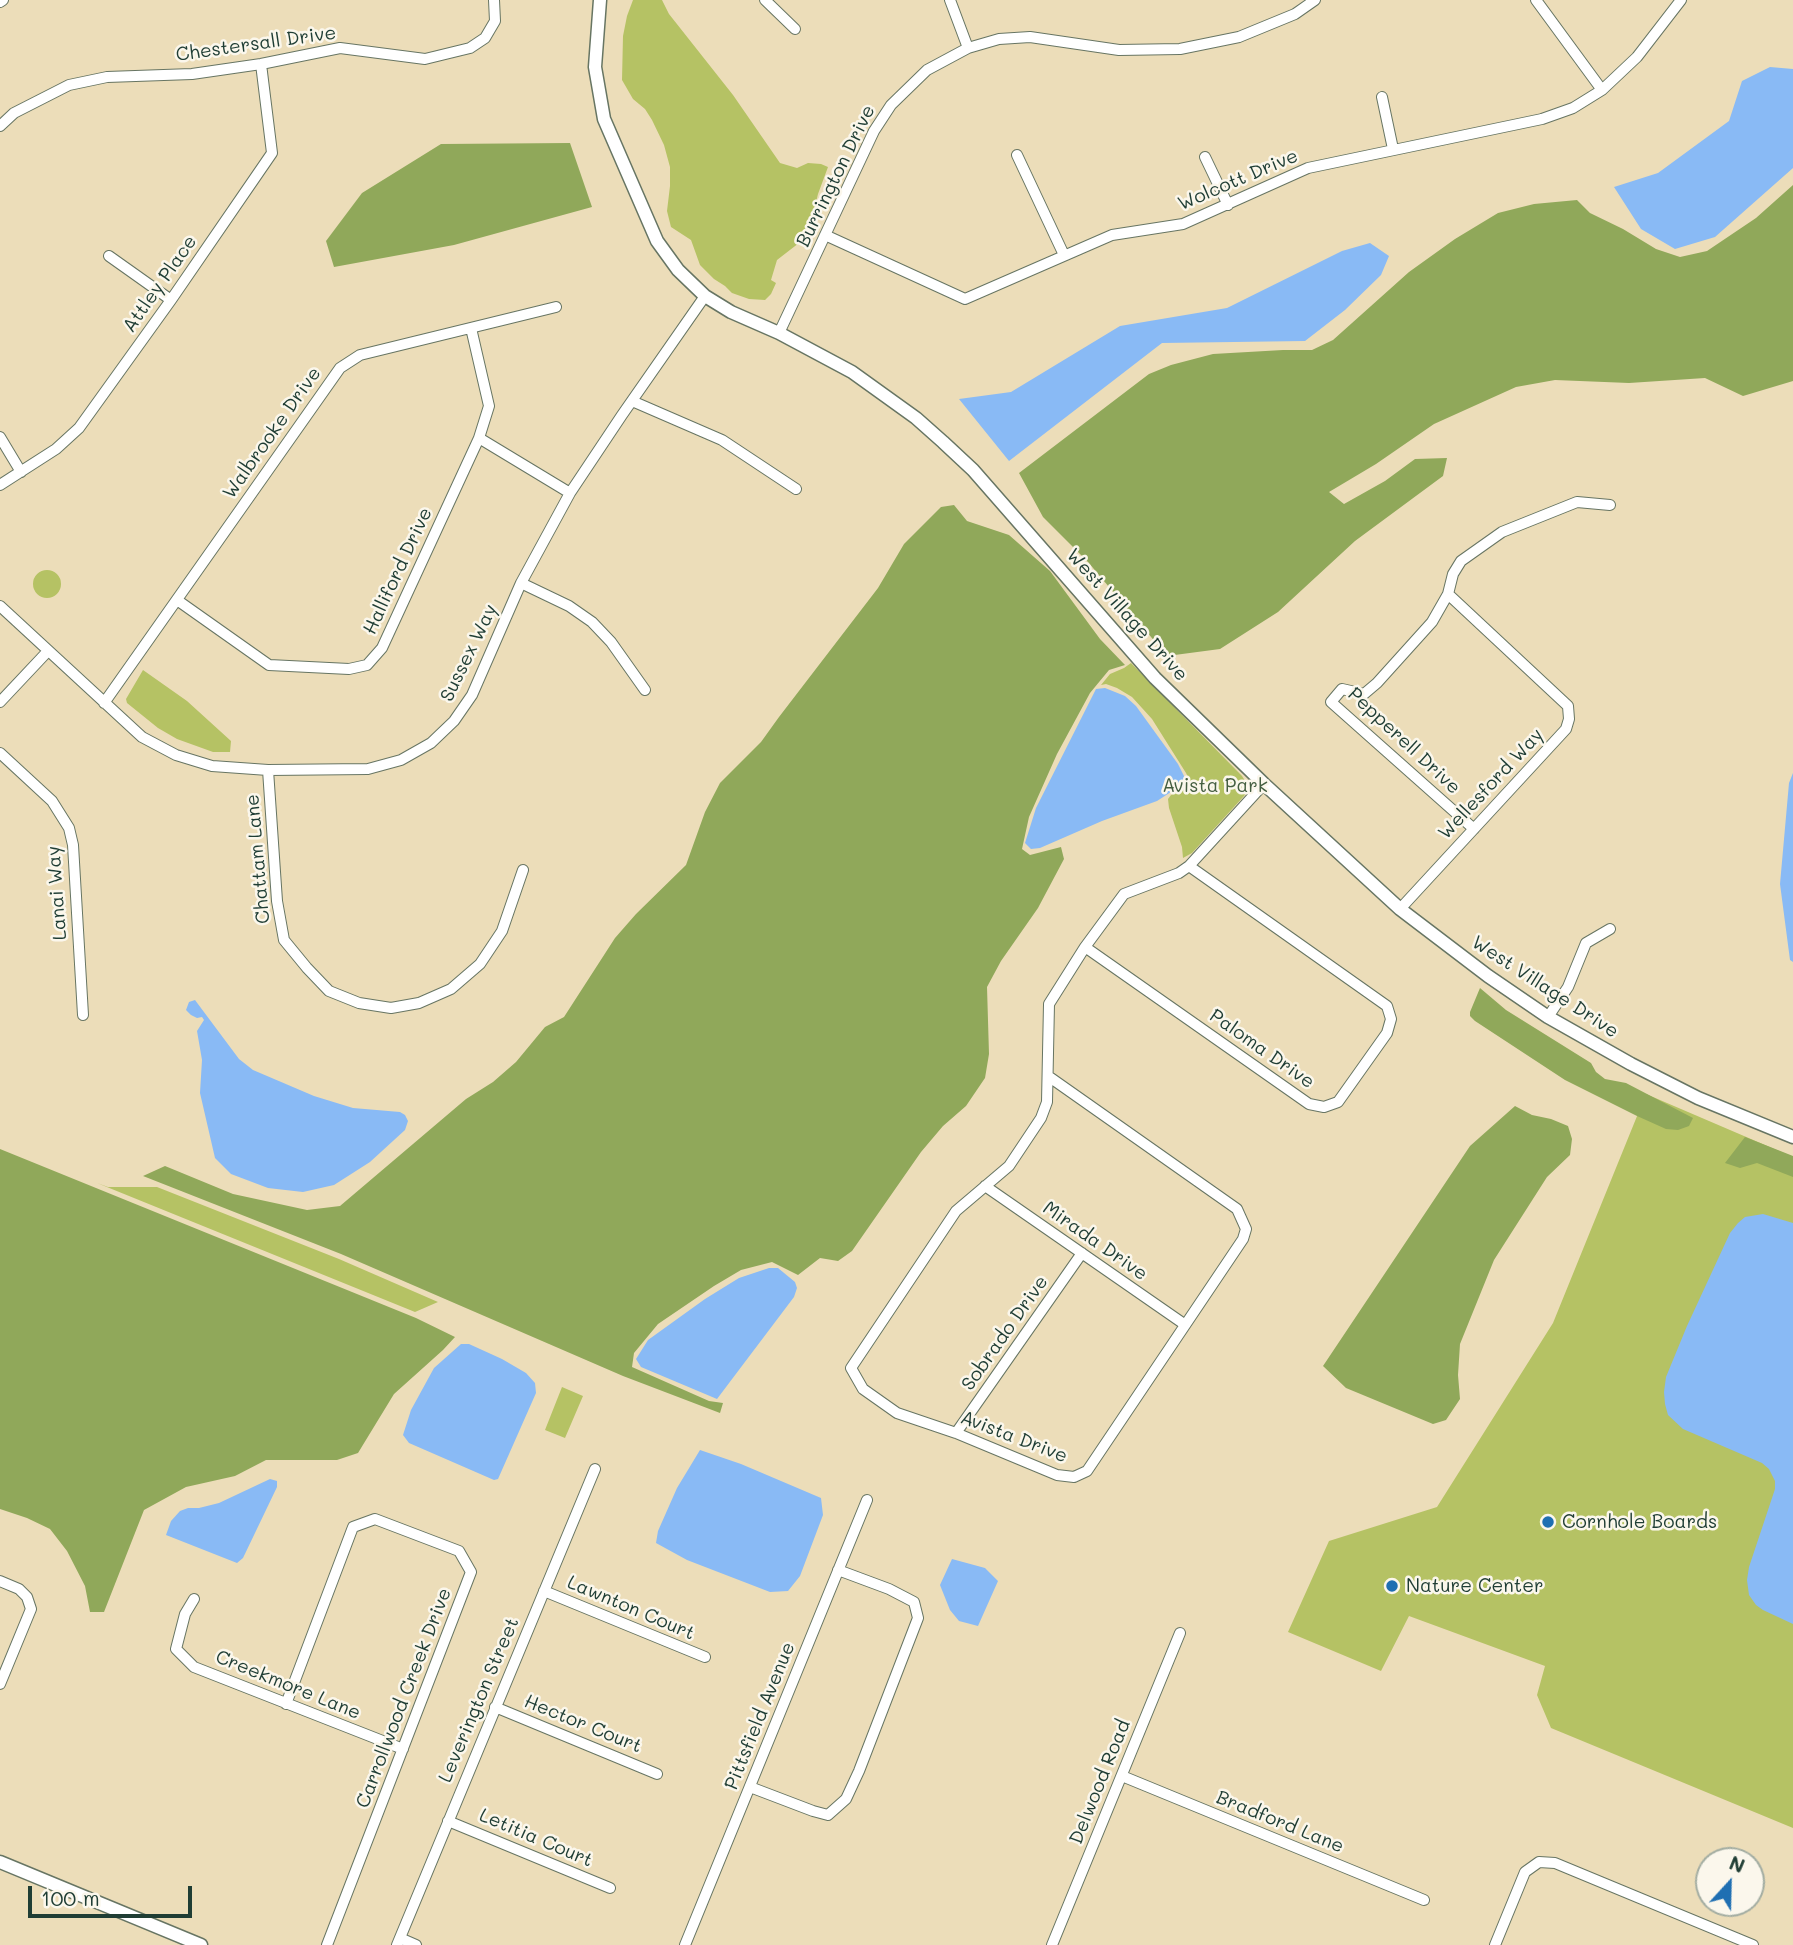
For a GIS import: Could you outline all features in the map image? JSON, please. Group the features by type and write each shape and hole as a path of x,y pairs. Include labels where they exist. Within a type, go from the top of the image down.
{"street":[{"name":"Chestersall Drive","path":"0,126 14,113 69,85 107,77 192,74 340,48 425,59 470,48 485,38 495,21 494,0"},
{"name":"West Village Drive","path":"600,0 595,67 604,119 657,242 678,270 705,296 731,312 779,333 852,372 916,418 973,470 1155,678 1264,784 1400,909 1488,976 1548,1017 1698,1098 1793,1137"},
{"path":"765,0 795,29"},
{"path":"950,0 968,48"},
{"name":"Burrington Drive","path":"779,333 874,131 891,105 926,70 968,48 999,39 1030,37 1119,50 1180,49 1239,37 1295,13 1315,0"},
{"path":"1536,0 1602,90"},
{"name":"Wolcott Drive","path":"825,235 965,299 1112,235 1183,224 1308,168 1542,119 1573,108 1602,90 1637,57 1681,0"},
{"name":"Attley Place","path":"0,485 56,449 79,428 272,153 261,64"},
{"path":"1382,97 1393,149"},
{"path":"1017,155 1064,255"},
{"path":"1205,157 1228,205"},
{"path":"110,256 171,300"},
{"name":"Sussex Way","path":"0,606 142,737 176,755 212,766 268,770 368,769 401,760 431,743 454,721 472,695 521,583 570,494 705,296"},
{"name":"Walbrooke Drive","path":"104,703 340,368 360,355 555,307"},
{"name":"Halliford Drive","path":"177,600 269,665 349,669 367,665 382,648 479,438 489,406 471,328"},
{"path":"632,401 722,440 796,489"},
{"path":"0,437 21,472"},
{"path":"479,438 570,494"},
{"name":"Pepperell Drive","path":"1474,829 1331,702 1342,689 1364,694 1377,683 1432,622 1448,594 1453,574 1461,561 1502,532 1577,502 1610,505"},
{"path":"521,583 569,606 592,622 611,642 645,690"},
{"name":"Wellesford Way","path":"1400,909 1566,729 1569,719 1567,706 1448,594"},
{"path":"0,702 48,651"},
{"name":"Lanai Way","path":"0,753 52,801 69,828 73,845 83,1015"},
{"name":"Chattam Lane","path":"268,770 277,901 284,940 329,991 359,1003 391,1008 419,1003 451,989 480,964 502,931 523,870"},
{"name":"Avista Drive","path":"1048,1076 1237,1209 1246,1228 1243,1240 1087,1471 1074,1477 1057,1475 956,1433 897,1413 863,1389 851,1368 956,1211 1009,1166 1041,1118 1047,1102 1049,1004 1085,947 1124,894 1179,873 1189,866 1264,784"},
{"name":"Paloma Drive","path":"1085,947 1309,1104 1324,1107 1338,1102 1387,1033 1391,1019 1387,1006 1189,866"},
{"path":"1548,1017 1568,987 1586,943 1610,929"},
{"name":"Mirada Drive","path":"985,1186 1184,1324"},
{"name":"Sobrado Drive","path":"956,1433 1082,1253"},
{"name":"Leverington Street","path":"398,1942 595,1469"},
{"name":"Pittsfield Avenue","path":"685,1945 867,1500"},
{"name":"Carrollwood Creek Drive","path":"286,1704 353,1527 375,1519 458,1551 471,1572 327,1945"},
{"path":"750,1787 828,1815 846,1799 859,1771 918,1618 914,1602 889,1589 838,1570"},
{"path":"0,1581 19,1589 27,1597 31,1609 0,1684"},
{"name":"Lawnton Court","path":"544,1591 705,1657"},
{"name":"Creekmore Lane","path":"194,1599 185,1614 176,1649 194,1667 403,1749"},
{"name":"Delwood Road","path":"1052,1945 1180,1633"},
{"name":"Hector Court","path":"495,1707 657,1774"},
{"name":"Bradford Lane","path":"1122,1776 1424,1900"},
{"name":"Letitia Court","path":"448,1821 610,1888"},
{"path":"0,1862 201,1945"},
{"path":"1494,1945 1525,1871 1539,1862 1555,1863 1753,1945"},
{"path":"398,1942 416,1945"}],"green space":[{"path":"633,0 662,0 669,14 733,95 780,163 797,168 808,163 828,167 808,236 777,260 771,280 776,283 765,300 749,299 732,293 700,265 691,240 671,227 667,211 670,167 664,145 645,109 633,99 622,80 623,36"},
{"path":"570,143 592,207 454,245 334,267 326,241 362,193 441,144"},
{"path":"1793,185 1793,381 1743,396 1705,378 1629,383 1555,380 1516,387 1434,424 1329,492 1344,504 1385,481 1415,459 1447,458 1443,476 1355,541 1278,612 1220,649 1167,656 1088,562 1043,517 1019,473 1149,374 1213,354 1312,350 1333,340 1409,272 1498,213 1534,204 1577,200 1590,213 1656,249 1680,257 1707,251 1756,218"},
{"path":"954,505 967,521 1009,535 1050,571 1100,639 1125,665 1109,670 1090,693 1057,754 1029,817 1022,849 1030,855 1061,847 1064,859 1038,908 1001,961 987,987 989,1054 985,1078 966,1106 943,1126 921,1152 852,1251 838,1261 820,1258 798,1275 772,1262 741,1270 658,1324 634,1353 632,1367 709,1401 723,1403 720,1413 623,1376 341,1254 143,1176 165,1166 233,1194 307,1210 340,1206 466,1099 493,1082 516,1062 545,1027 564,1017 615,938 686,865 705,812 720,783 761,742 878,588 904,544 941,507"},
{"path":"47,570 57,574 61,584 57,594 47,598 37,594 33,584 37,574"},
{"name":"Avista Park","path":"1131,663 1247,784 1244,796 1192,853 1183,858 1168,799 1183,790 1189,779 1152,719 1132,697 1117,688 1101,685 1110,674"},
{"path":"143,670 187,701 231,741 230,752 213,752 177,739 158,728 127,703 126,699"},
{"path":"1480,988 1506,1010 1591,1063 1596,1072 1605,1079 1626,1083 1693,1118 1689,1126 1678,1130 1666,1129 1637,1116 1565,1080 1475,1021 1470,1012"},
{"path":"1646,1094 1793,1157 1793,1828 1551,1728 1537,1695 1545,1666 1409,1616 1381,1671 1288,1632 1329,1541 1437,1507 1553,1323"},
{"path":"1515,1106 1532,1115 1568,1126 1572,1139 1570,1155 1547,1177 1494,1260 1460,1344 1460,1399 1446,1420 1433,1424 1346,1388 1323,1366 1470,1146"},
{"path":"1745,1137 1793,1156 1793,1177 1757,1163 1740,1168 1725,1163"},
{"path":"0,1149 416,1318 455,1337 394,1394 358,1453 337,1460 266,1460 235,1476 186,1487 144,1510 104,1612 90,1612 85,1586 67,1551 50,1529 0,1509"},
{"path":"97,1183 108,1187 157,1187 339,1259 438,1302 415,1312"},
{"path":"562,1387 583,1396 565,1438 545,1430"}],"water":[{"path":"1770,67 1793,69 1793,168 1715,237 1675,249 1641,229 1614,187 1658,173 1729,121 1742,81"},
{"path":"1370,243 1389,256 1381,275 1345,310 1305,341 1162,343 1009,461 959,399 1011,392 1120,326 1227,308 1342,251"},
{"path":"1105,688 1125,696 1136,706 1178,764 1186,780 1184,786 1157,801 1040,848 1031,849 1025,843 1036,808 1096,689"},
{"path":"1793,773 1793,962 1790,960 1780,884 1789,783"},
{"path":"195,1000 239,1059 253,1070 314,1096 353,1108 400,1112 408,1121 405,1130 370,1162 334,1185 303,1192 268,1188 231,1174 215,1158 200,1093 202,1060 197,1031 204,1020 186,1010 189,1002"},
{"path":"1763,1214 1793,1223 1793,1624 1763,1610 1749,1595 1749,1567 1775,1489 1775,1481 1769,1469 1762,1463 1683,1429 1668,1415 1664,1392 1666,1377 1687,1326 1730,1233 1745,1217"},
{"path":"769,1268 778,1268 795,1282 797,1288 794,1297 717,1399 641,1367 636,1359 648,1340 739,1278"},
{"path":"461,1344 469,1344 502,1359 526,1373 535,1383 536,1393 498,1479 494,1480 409,1443 403,1435 411,1410 434,1368"},
{"path":"700,1450 741,1464 821,1498 823,1515 800,1576 788,1591 770,1592 687,1560 656,1543 658,1531 677,1488"},
{"path":"270,1479 277,1481 277,1487 243,1558 237,1563 166,1535 171,1521 180,1511 219,1503"},
{"path":"952,1559 985,1568 998,1581 978,1626 959,1621 950,1610 940,1585"}],"place":[{"name":"Cornhole Boards","path":"1548,1522"},
{"name":"Nature Center","path":"1392,1586"}]}
